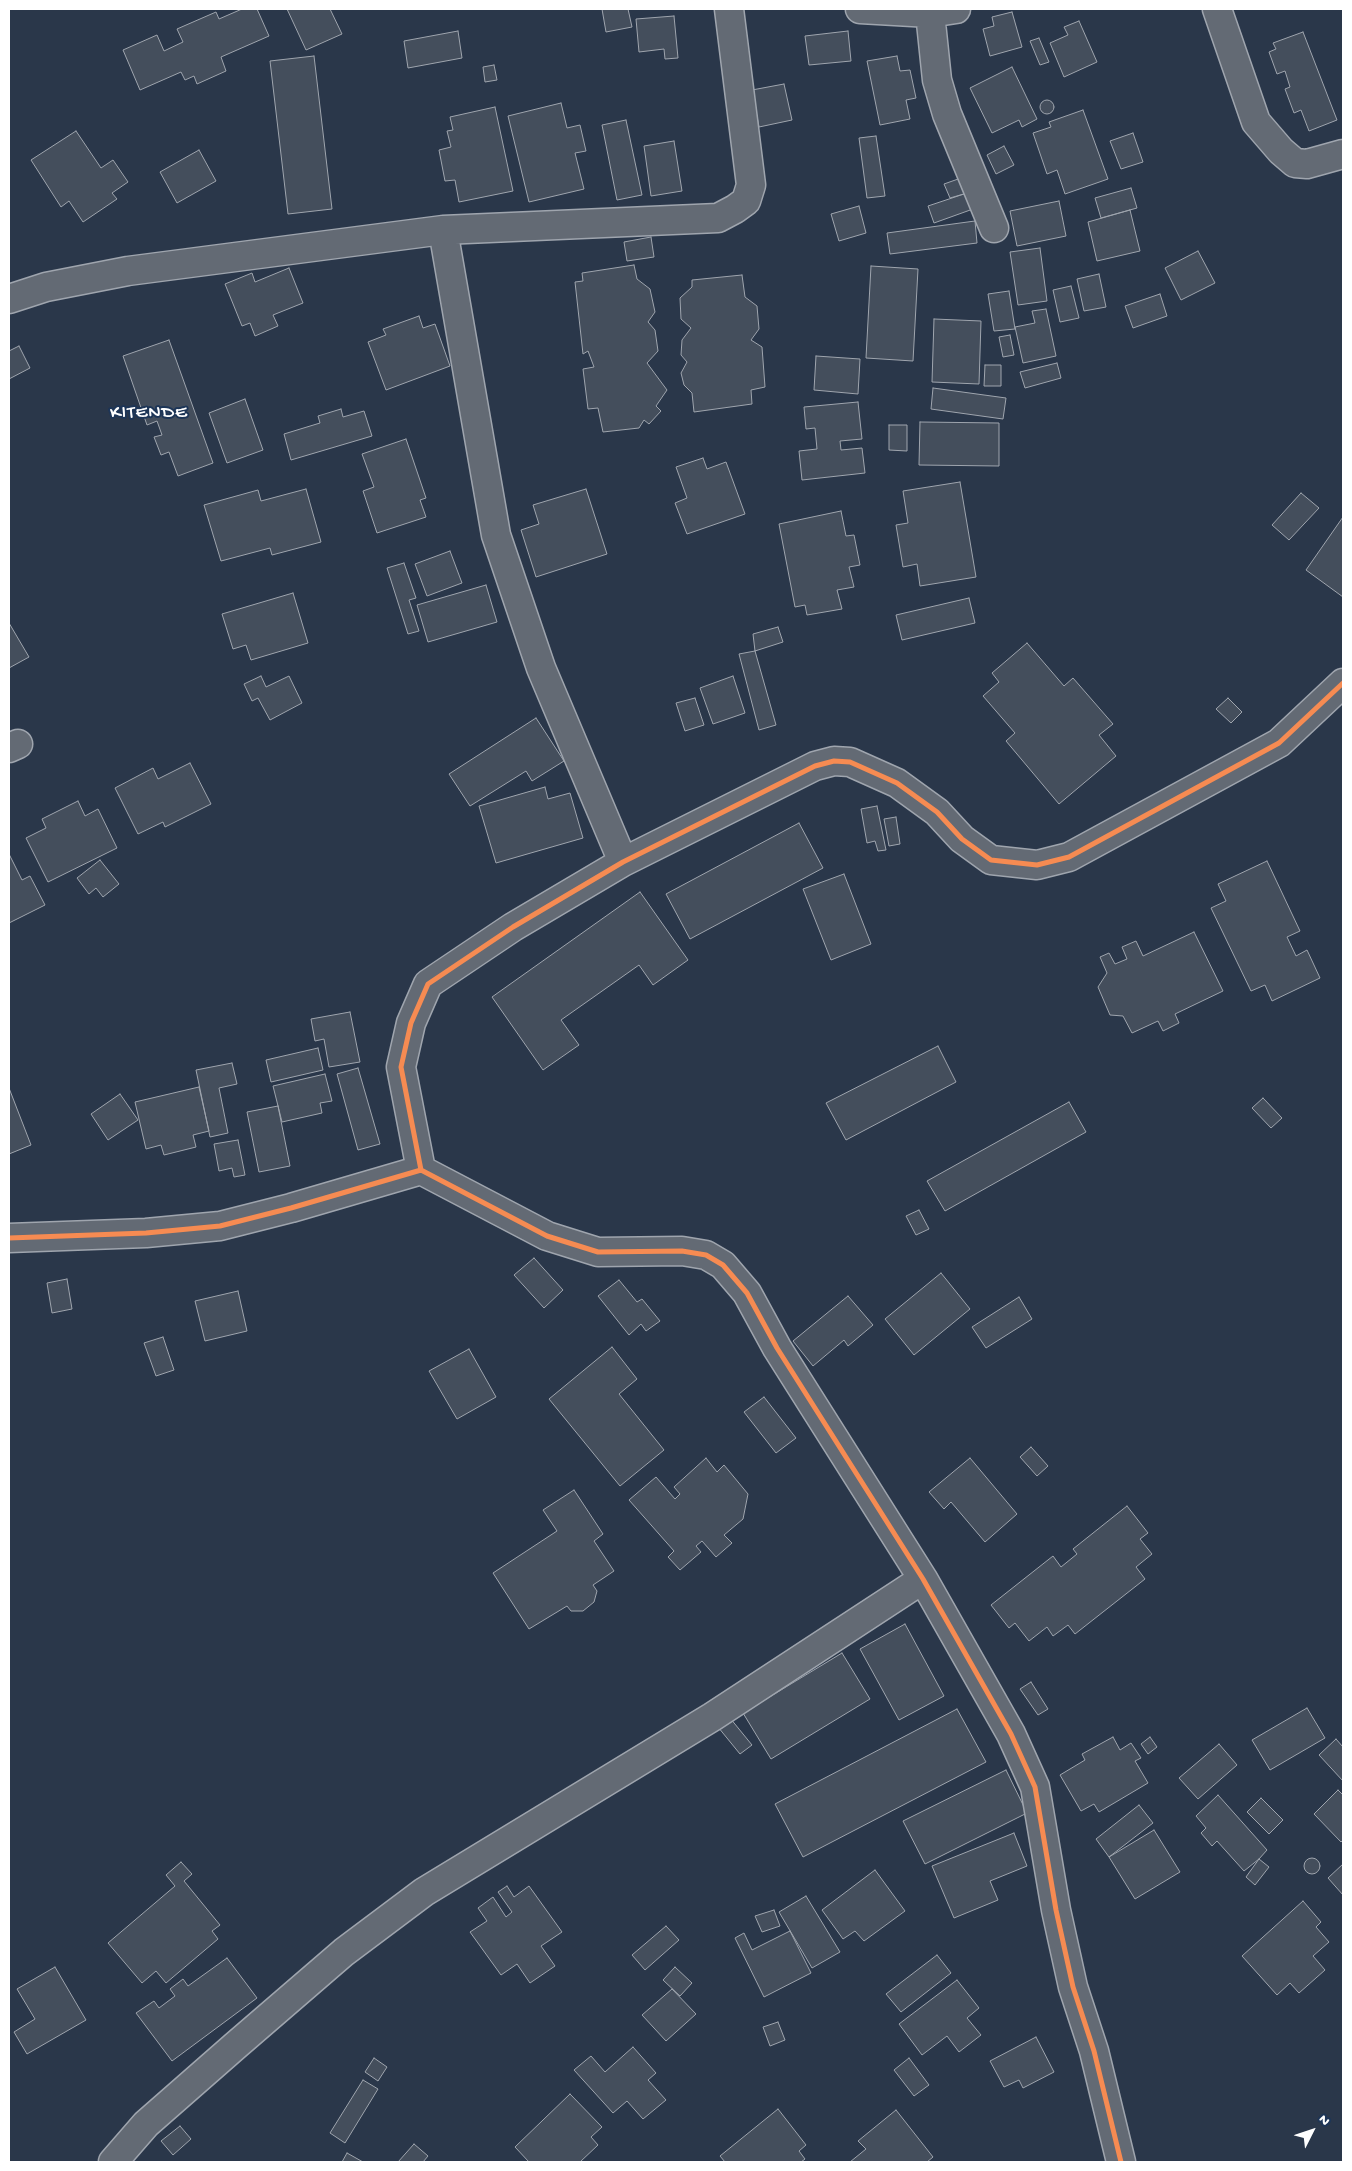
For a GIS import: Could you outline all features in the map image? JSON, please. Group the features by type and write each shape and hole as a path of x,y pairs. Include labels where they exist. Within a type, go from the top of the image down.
{"street":[{"path":"9,299 46,286 128,271 444,230 718,218 735,210 746,201 751,185 729,9"},
{"path":"860,9 943,11 936,80 947,114 994,228"},
{"path":"1217,9 1256,122 1281,151 1296,163 1307,164 1343,154"},
{"path":"444,230 496,535 541,668 623,862"},
{"path":"421,1170 401,1067 411,1024 428,984 513,928 623,862 815,766 834,761 850,762 897,784 937,812 962,839 991,860 1037,865 1069,857 1279,743 1343,684"},
{"path":"9,1238 146,1233 220,1226 291,1208 421,1170 547,1236 598,1252 682,1251 706,1255 723,1265 747,1293 777,1348 923,1579 1011,1734 1035,1787 1056,1910 1073,1986 1094,2051 1121,2162"},
{"path":"113,2162 146,2124 228,2052 344,1952 424,1892 712,1717 923,1579"}],"building":[{"path":"242,9 257,9 269,36 221,57 226,71 197,84 194,76 185,80 181,72 140,90 123,50 157,35 164,51 183,42 177,29 216,12 219,19"},
{"path":"287,9 330,9 342,34 306,50"},
{"path":"602,9 628,9 632,27 606,32"},
{"path":"1012,12 1022,47 990,56 983,29 994,26 992,17"},
{"path":"674,16 678,58 665,59 664,49 639,52 636,19"},
{"path":"1079,21 1097,62 1064,77 1050,43 1068,35 1064,27"},
{"path":"458,31 462,58 408,68 404,41"},
{"path":"848,31 851,61 809,65 805,36"},
{"path":"1303,32 1337,120 1309,131 1301,110 1294,113 1285,89 1290,87 1285,71 1277,74 1269,52 1276,49 1273,43"},
{"path":"1039,38 1049,62 1040,65 1030,41"},
{"path":"314,56 332,209 288,214 270,61"},
{"path":"897,56 900,71 910,70 916,98 906,100 910,119 880,125 867,61"},
{"path":"494,65 497,80 485,82 483,67"},
{"path":"1012,67 1037,119 1022,127 1019,120 992,133 970,88"},
{"path":"784,84 792,120 759,127 752,90"},
{"path":"1047,100 1052,102 1054,107 1052,112 1047,114 1042,112 1040,107 1042,102"},
{"path":"561,103 567,128 580,125 586,151 575,153 584,189 529,202 508,116"},
{"path":"495,107 513,191 459,202 455,180 445,181 439,150 451,147 447,131 453,130 450,117"},
{"path":"1083,110 1108,179 1065,194 1057,170 1047,174 1033,133 1051,127 1049,122"},
{"path":"626,120 642,195 617,200 602,125"},
{"path":"76,131 101,168 113,160 128,182 112,193 117,199 83,222 69,201 61,207 31,160"},
{"path":"1133,133 1143,162 1121,169 1110,141"},
{"path":"876,136 885,196 867,198 859,138"},
{"path":"674,141 682,191 651,196 644,146"},
{"path":"1004,146 1014,165 996,174 987,155"},
{"path":"199,150 216,181 177,203 160,172"},
{"path":"961,178 967,193 950,198 944,184"},
{"path":"1131,188 1137,208 1101,218 1095,198"},
{"path":"967,193 973,209 934,223 928,206"},
{"path":"1059,201 1066,236 1017,246 1010,211"},
{"path":"859,206 866,233 839,241 831,214"},
{"path":"1130,210 1140,251 1097,261 1088,222"},
{"path":"975,221 977,243 890,254 887,233"},
{"path":"651,237 654,257 627,261 624,242"},
{"path":"1040,248 1047,301 1018,305 1010,252"},
{"path":"1198,251 1215,283 1181,300 1165,268"},
{"path":"634,265 637,279 650,289 655,312 648,322 655,330 658,351 647,363 667,390 656,406 661,411 649,424 644,420 639,428 603,432 598,408 588,409 583,369 594,367 588,351 583,354 575,282 583,281 582,273"},
{"path":"871,266 918,269 913,361 866,358"},
{"path":"289,268 303,303 273,315 278,326 255,336 250,323 242,326 225,284 252,273 255,282"},
{"path":"1099,274 1106,307 1084,311 1077,279"},
{"path":"742,275 745,297 757,306 759,329 751,340 762,347 765,387 751,390 752,404 694,412 692,393 684,385 681,373 687,362 681,355 682,340 691,328 681,319 680,298 692,287 692,280"},
{"path":"1071,286 1079,318 1060,322 1053,290"},
{"path":"1009,291 1015,329 994,331 988,294"},
{"path":"1160,294 1167,316 1133,328 1125,306"},
{"path":"1046,309 1056,356 1023,363 1015,327 1035,323 1032,311"},
{"path":"419,316 423,328 435,324 450,366 386,390 368,342 386,335 383,329"},
{"path":"934,319 981,321 979,384 932,382"},
{"path":"1010,335 1014,355 1003,357 999,337"},
{"path":"169,340 213,463 178,476 169,452 161,455 154,437 162,435 157,421 147,425 123,356"},
{"path":"19,346 30,368 9,379 9,351"},
{"path":"816,356 860,359 858,394 814,390"},
{"path":"1057,363 1061,378 1025,388 1020,372"},
{"path":"985,365 1001,365 1001,386 984,386"},
{"path":"933,388 1006,398 1003,419 931,409"},
{"path":"245,399 263,450 227,463 209,413"},
{"path":"858,402 862,439 840,441 841,450 862,448 865,473 802,480 799,451 817,449 815,428 806,429 804,407"},
{"path":"341,409 343,417 364,411 372,436 291,460 284,434 320,423 318,416"},
{"path":"920,422 999,423 999,466 919,465"},
{"path":"889,425 907,425 907,451 889,450"},
{"path":"406,439 426,498 420,500 426,517 377,533 363,491 374,487 362,454"},
{"path":"703,458 707,469 726,462 745,514 687,534 675,503 687,498 676,467"},
{"path":"960,482 976,577 920,586 917,564 903,567 896,525 908,523 903,491"},
{"path":"306,489 321,542 272,555 270,548 221,561 204,505 258,490 261,501"},
{"path":"586,489 607,554 536,577 521,530 539,524 533,505"},
{"path":"1301,493 1319,508 1289,540 1272,525"},
{"path":"841,511 846,536 854,535 860,565 849,567 854,587 837,590 842,609 807,615 805,605 795,607 779,524"},
{"path":"1343,517 1343,597 1306,570"},
{"path":"450,551 462,583 427,596 415,564"},
{"path":"404,563 416,598 409,600 419,631 408,634 387,568"},
{"path":"486,585 497,622 428,642 417,605"},
{"path":"293,593 308,643 251,660 246,645 233,649 222,614"},
{"path":"969,598 975,623 902,640 896,615"},
{"path":"9,623 29,657 9,668"},
{"path":"778,627 783,642 755,651 753,634"},
{"path":"1027,643 1064,686 1073,678 1113,724 1099,735 1116,756 1059,804 1006,741 1015,733 983,696 999,682 992,673"},
{"path":"755,651 776,725 759,730 739,654"},
{"path":"261,676 266,687 289,676 302,703 270,720 258,698 252,701 244,684"},
{"path":"733,676 745,713 713,724 700,688"},
{"path":"695,698 704,725 685,731 676,703"},
{"path":"1228,698 1242,712 1231,723 1216,709"},
{"path":"536,718 564,761 532,781 526,771 470,806 449,774"},
{"path":"190,763 211,804 165,827 163,822 138,834 115,788 153,768 158,779"},
{"path":"545,787 548,799 570,793 583,838 496,863 479,806"},
{"path":"78,801 85,816 98,809 117,848 48,882 26,838 46,828 42,819"},
{"path":"877,806 886,850 878,851 875,841 867,843 861,809"},
{"path":"896,817 900,844 889,846 884,819"},
{"path":"799,823 823,868 690,939 666,894"},
{"path":"9,854 22,880 30,876 45,905 9,923"},
{"path":"100,860 119,884 103,897 96,888 89,894 77,878"},
{"path":"1267,861 1300,931 1287,937 1296,956 1307,950 1320,978 1272,1001 1265,985 1251,991 1211,908 1226,901 1218,884"},
{"path":"844,874 871,944 831,960 803,889"},
{"path":"640,892 688,960 653,985 639,965 561,1020 579,1045 543,1070 492,997"},
{"path":"1194,932 1223,991 1175,1014 1179,1023 1163,1031 1158,1021 1132,1033 1123,1016 1110,1015 1098,987 1107,973 1100,957 1109,953 1115,964 1127,959 1122,947 1136,941 1143,956"},
{"path":"350,1012 360,1062 329,1067 324,1039 315,1041 311,1019"},
{"path":"938,1046 956,1082 846,1140 826,1103"},
{"path":"318,1048 323,1070 271,1082 266,1060"},
{"path":"232,1063 237,1084 219,1088 228,1133 210,1137 196,1070"},
{"path":"358,1068 380,1144 358,1150 337,1074"},
{"path":"325,1074 332,1101 320,1103 322,1113 282,1122 273,1086"},
{"path":"199,1087 209,1131 193,1135 196,1147 164,1155 161,1145 146,1149 135,1102"},
{"path":"9,1088 31,1145 9,1154"},
{"path":"120,1094 138,1120 108,1140 91,1114"},
{"path":"1263,1098 1282,1118 1271,1128 1252,1108"},
{"path":"1069,1102 1086,1132 945,1211 927,1181"},
{"path":"278,1106 290,1166 259,1172 247,1112"},
{"path":"238,1140 245,1175 234,1177 232,1168 219,1171 214,1144"},
{"path":"919,1210 929,1229 916,1235 906,1216"},
{"path":"534,1258 563,1290 544,1308 514,1275"},
{"path":"941,1273 970,1309 914,1355 885,1319"},
{"path":"67,1279 72,1309 52,1313 47,1283"},
{"path":"619,1280 637,1302 642,1299 660,1321 646,1331 641,1324 629,1335 598,1296"},
{"path":"238,1291 247,1331 205,1341 195,1301"},
{"path":"848,1296 873,1325 848,1346 844,1340 813,1366 793,1341"},
{"path":"1019,1297 1032,1319 986,1348 972,1327"},
{"path":"163,1337 174,1370 156,1376 144,1343"},
{"path":"612,1347 637,1379 619,1394 664,1450 620,1486 549,1399"},
{"path":"469,1349 496,1397 457,1419 429,1371"},
{"path":"764,1397 796,1438 776,1453 744,1412"},
{"path":"1031,1447 1048,1466 1037,1476 1020,1457"},
{"path":"706,1458 717,1472 724,1465 748,1494 743,1519 724,1535 732,1543 716,1557 702,1541 696,1546 701,1552 680,1570 668,1557 674,1551 629,1500 656,1477 675,1499 680,1494 674,1487"},
{"path":"970,1458 1017,1514 985,1542 951,1502 944,1509 929,1492"},
{"path":"574,1490 603,1534 594,1541 614,1571 593,1585 597,1591 594,1602 583,1611 571,1611 567,1606 529,1629 493,1573 557,1531 543,1510"},
{"path":"1127,1506 1148,1533 1140,1539 1152,1554 1136,1567 1145,1579 1075,1634 1068,1625 1053,1636 1047,1627 1029,1641 1015,1623 1009,1628 991,1605 1053,1556 1061,1567 1077,1554 1073,1549"},
{"path":"905,1624 944,1696 899,1720 860,1649"},
{"path":"842,1653 870,1699 771,1759 743,1713"},
{"path":"1031,1682 1048,1709 1038,1715 1020,1689"},
{"path":"1307,1708 1325,1738 1270,1770 1252,1740"},
{"path":"957,1709 986,1762 803,1857 775,1804"},
{"path":"730,1718 752,1745 740,1754 718,1727"},
{"path":"1113,1737 1120,1750 1131,1743 1141,1758 1135,1761 1148,1783 1099,1812 1094,1804 1081,1811 1060,1775 1085,1760 1082,1754"},
{"path":"1150,1737 1157,1747 1148,1754 1141,1744"},
{"path":"1336,1739 1343,1747 1343,1781 1319,1755"},
{"path":"1219,1744 1237,1765 1198,1799 1179,1778"},
{"path":"1006,1770 1027,1813 925,1864 903,1821"},
{"path":"1338,1790 1343,1795 1343,1840 1341,1842 1314,1814"},
{"path":"1218,1795 1267,1850 1244,1871 1217,1841 1212,1846 1201,1833 1206,1828 1196,1816"},
{"path":"1261,1798 1283,1820 1269,1834 1247,1812"},
{"path":"1139,1805 1153,1823 1109,1857 1096,1839"},
{"path":"1154,1830 1180,1872 1135,1899 1109,1857"},
{"path":"1014,1833 1027,1866 990,1881 998,1900 954,1918 932,1866"},
{"path":"1312,1858 1318,1860 1320,1866 1318,1872 1312,1874 1306,1872 1304,1866 1306,1860"},
{"path":"1259,1859 1269,1867 1255,1885 1246,1877"},
{"path":"181,1862 192,1874 184,1881 220,1925 212,1931 218,1939 166,1983 156,1971 142,1983 108,1943 175,1886 166,1875"},
{"path":"1343,1864 1343,1895 1328,1878"},
{"path":"875,1870 905,1911 864,1941 855,1931 843,1939 822,1910"},
{"path":"507,1886 514,1897 529,1886 562,1932 541,1946 555,1966 530,1983 517,1964 501,1975 470,1932 487,1921 478,1908 493,1897 506,1917 512,1912 498,1892"},
{"path":"806,1896 840,1952 812,1968 779,1912"},
{"path":"1303,1901 1321,1922 1316,1927 1329,1942 1313,1956 1325,1970 1299,1993 1290,1983 1277,1995 1242,1956"},
{"path":"774,1910 780,1926 762,1932 755,1916"},
{"path":"666,1926 679,1940 645,1970 632,1955"},
{"path":"790,1931 811,1973 764,1997 735,1938 744,1933 752,1950"},
{"path":"937,1955 951,1973 901,2012 886,1994"},
{"path":"227,1958 257,1998 172,2061 136,2013 154,2001 159,2008 175,1996 170,1989 183,1979 188,1986"},
{"path":"55,1967 86,2020 27,2054 14,2032 35,2019 17,1989"},
{"path":"675,1967 692,1983 680,1996 663,1980"},
{"path":"957,1980 979,2008 967,2018 981,2035 959,2052 947,2036 922,2055 899,2024"},
{"path":"672,1989 696,2014 666,2041 642,2015"},
{"path":"778,2022 785,2040 770,2046 763,2027"},
{"path":"1036,2037 1054,2072 1023,2088 1019,2080 1004,2087 990,2061"},
{"path":"633,2047 656,2073 648,2080 666,2100 643,2119 627,2101 613,2113 574,2070 591,2056 605,2072"},
{"path":"374,2058 387,2067 378,2081 365,2072"},
{"path":"909,2058 929,2085 914,2096 894,2070"},
{"path":"363,2080 378,2089 345,2143 330,2133"},
{"path":"570,2094 602,2127 591,2137 598,2145 580,2162 529,2162 515,2147"},
{"path":"778,2109 806,2145 799,2151 805,2159 801,2162 725,2162 720,2156"},
{"path":"896,2110 933,2157 927,2162 850,2162 866,2149 858,2141"},
{"path":"180,2126 191,2139 173,2155 161,2141"},
{"path":"414,2144 428,2156 423,2162 398,2162"},
{"path":"347,2153 363,2162 342,2162"}],"cycle path":[{"path":"9,1238 146,1233 220,1226 291,1208 421,1170 401,1067 411,1023 428,984 513,927 623,862 815,766 834,761 850,762 897,783 937,812 962,839 991,860 1037,865 1069,857 1279,743 1343,683"},
{"path":"421,1170 547,1236 598,1252 682,1251 706,1255 723,1265 747,1293 777,1348 923,1579 1011,1734 1035,1787 1056,1910 1073,1987 1094,2051 1121,2162"}],"district":[{"name":"KITENDE","path":"149,414"}]}
